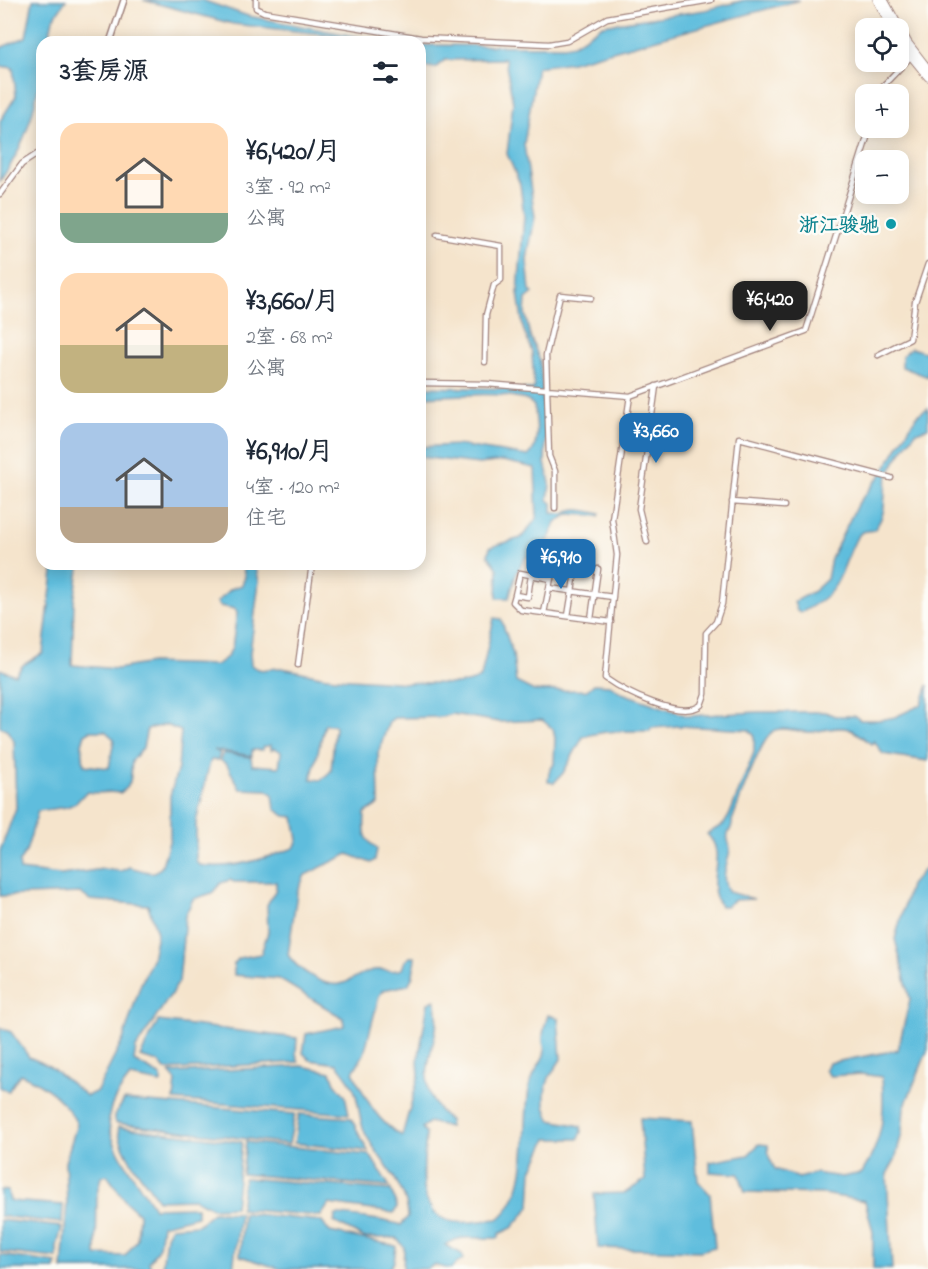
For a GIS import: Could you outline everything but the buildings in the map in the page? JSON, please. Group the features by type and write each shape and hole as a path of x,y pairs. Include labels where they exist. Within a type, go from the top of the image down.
{"main road":[{"path":"877,0 928,77"},
{"path":"884,0 888,18"},
{"path":"909,50 928,69"}],"street":[{"path":"112,36 124,0"},
{"path":"256,0 256,8 264,12 409,36"},
{"path":"426,38 549,44 567,40 608,18 711,0"},
{"path":"885,84 913,54"},
{"path":"426,383 534,388 630,396 806,331 867,138"},
{"path":"0,194 22,164 36,155"},
{"path":"437,235 501,246 501,280 494,285 486,315 485,362"},
{"path":"878,355 910,339 915,302 928,264"},
{"path":"555,508 555,471 549,456 545,389 546,355 560,296 591,298"},
{"path":"646,542 639,509 656,386"},
{"path":"630,396 612,519 617,555 605,678 623,691 658,704 686,709 700,707 705,694 706,633 716,622 722,604 739,438 890,477"},
{"path":"732,502 784,506"},
{"path":"515,595 528,597 534,565 540,559"},
{"path":"544,613 554,562"},
{"path":"568,616 576,567"},
{"path":"591,620 598,569"},
{"path":"298,665 311,570"},
{"path":"551,579 520,573 513,602 521,610 611,622"},
{"path":"549,588 613,597"}],"water":[{"path":"33,0 66,0 53,19 49,36 36,36 36,97 32,115 19,150 0,181 0,121 16,96 13,68 0,66 0,48 26,37"},
{"path":"143,0 202,0 248,16 354,36 335,36 233,24"},
{"path":"745,0 800,0 572,62 537,67 524,144 535,217 527,259 530,291 533,293 526,299 525,314 530,336 540,361 546,436 545,463 550,483 548,500 552,503 552,513 565,514 577,510 600,514 599,516 569,514 556,522 545,548 525,558 516,574 509,598 497,598 498,569 488,555 490,547 521,538 537,518 535,468 503,461 479,464 426,458 426,447 457,445 528,456 536,440 534,406 526,400 498,395 426,397 426,387 534,389 532,352 523,328 518,292 524,216 520,184 507,154 513,103 505,59 445,60 435,68 426,67 426,45 564,46 574,44 603,25 705,10"},
{"path":"911,348 928,353 928,377 902,367 902,356"},
{"path":"928,408 928,428 916,432 890,471 886,484 884,510 879,523 874,530 862,532 857,537 838,582 832,590 815,605 800,613 794,602 814,591 827,579 831,558 857,505 883,472 917,415"},
{"path":"53,570 79,570 74,601 72,665 117,669 151,663 216,665 227,657 232,648 237,613 235,609 220,606 217,602 231,589 242,585 245,577 243,570 256,570 259,581 250,653 251,665 258,669 281,668 327,677 406,683 466,683 481,677 494,618 501,619 513,654 516,682 534,691 587,690 594,684 610,685 622,693 688,716 758,712 825,712 835,716 855,716 860,720 880,720 895,717 921,705 928,685 928,761 883,754 874,741 871,744 849,729 812,732 775,730 763,744 757,757 728,836 730,849 724,876 726,887 729,892 754,899 735,900 726,906 720,906 715,896 714,886 716,851 707,834 724,824 729,816 754,752 754,735 749,730 680,726 651,728 650,731 608,732 583,737 563,773 554,783 548,782 549,772 554,764 555,738 553,729 542,720 499,722 452,714 442,717 394,718 389,722 378,753 379,804 365,813 365,834 369,842 377,849 375,860 371,863 348,854 305,875 297,893 288,955 305,972 329,984 344,983 370,971 402,969 405,961 410,957 415,957 413,976 408,985 383,990 379,996 364,1054 353,1072 378,1116 402,1136 419,1075 418,1061 428,1003 435,1000 436,1031 427,1076 435,1105 449,1120 449,1127 429,1122 422,1128 426,1134 423,1173 427,1199 432,1210 441,1218 455,1222 498,1219 509,1207 517,1192 522,1174 530,1084 545,1053 543,1036 548,1015 558,1018 561,1059 549,1078 545,1092 545,1106 550,1120 581,1126 582,1132 578,1139 547,1139 532,1171 530,1207 512,1228 499,1234 499,1238 464,1238 445,1245 462,1254 463,1259 450,1269 434,1265 427,1269 403,1269 404,1247 396,1238 365,1238 334,1222 336,1215 340,1215 401,1225 408,1217 407,1206 398,1185 366,1135 350,1081 337,1064 310,1060 303,1053 306,1034 344,1026 343,1018 279,979 234,975 234,964 239,958 261,954 268,932 267,905 276,889 276,882 234,882 230,880 221,883 212,893 193,899 185,916 179,982 136,1048 134,1061 161,1076 161,1083 130,1077 115,1098 109,1116 111,1132 120,1155 154,1208 197,1207 197,1216 162,1225 159,1247 149,1262 151,1269 62,1269 67,1203 65,1162 77,1124 60,1100 29,1078 20,1074 8,1092 0,1087 0,1028 11,1032 29,1057 49,1066 87,1096 97,1091 123,1040 140,986 152,959 157,933 148,905 90,900 80,893 0,896 0,851 16,808 14,741 6,729 0,727 0,669 15,675 23,665 43,653","holes":["325,724 335,726 331,771 321,780 311,779","166,725 181,731 178,768 170,796 170,839 161,868 152,873 129,867 121,871 103,869 61,875 20,870 19,862 26,852 38,811 67,807 76,803 86,792 120,793 128,787 132,761 143,748 147,729","90,731 105,731 114,739 109,768 84,765 82,744 85,734","271,745 271,750 275,748 281,752 279,767 252,765 251,757 223,753 220,760 227,765 240,789 267,790 273,795 275,809 285,816 294,817 298,840 294,848 259,860 235,865 199,865 196,861 196,822 211,760 218,760 220,753 214,750 252,756 252,750 263,750 263,747","107,1175 126,1202 139,1214 137,1240 125,1256 96,1255 97,1193 101,1177"]},
{"path":"928,865 928,1049 904,1108 902,1133 895,1160 887,1174 892,1269 873,1269 873,1232 865,1201 823,1194 745,1192 739,1174 710,1172 710,1162 748,1155 759,1144 768,1145 769,1157 775,1169 799,1178 815,1173 842,1177 862,1173 874,1149 881,1127 882,1077 861,1074 830,1076 825,1070 829,1063 898,1050 910,999 895,939 910,885"},
{"path":"158,1021 297,1038 296,1054 299,1062 165,1070 158,1062 140,1057"},
{"path":"302,1066 331,1072 335,1083 345,1095 349,1114 174,1100 176,1081 169,1073"},
{"path":"124,1100 295,1114 289,1144 115,1123 115,1115"},
{"path":"299,1114 351,1118 368,1151 294,1143"},
{"path":"640,1118 692,1121 698,1181 710,1194 715,1247 700,1251 598,1248 594,1194 625,1193 645,1180"},
{"path":"118,1127 242,1142 235,1207 212,1208 195,1199 158,1200 123,1147"},
{"path":"246,1142 370,1155 390,1187 242,1174"},
{"path":"244,1178 391,1190 397,1207 394,1213 329,1204 321,1216 240,1209"},
{"path":"0,1190 8,1191 10,1201 63,1205 62,1223 0,1216"},
{"path":"213,1212 240,1213 233,1269 162,1269 166,1236 171,1227 198,1225"},
{"path":"243,1213 321,1221 330,1232 396,1246 394,1262 389,1269 281,1269 240,1256"},
{"path":"0,1220 62,1227 57,1246 57,1258 0,1252"},
{"path":"0,1255 57,1263 55,1269 0,1269"}],"place":[{"name":"浙江骏驰","path":"891,224"}]}
